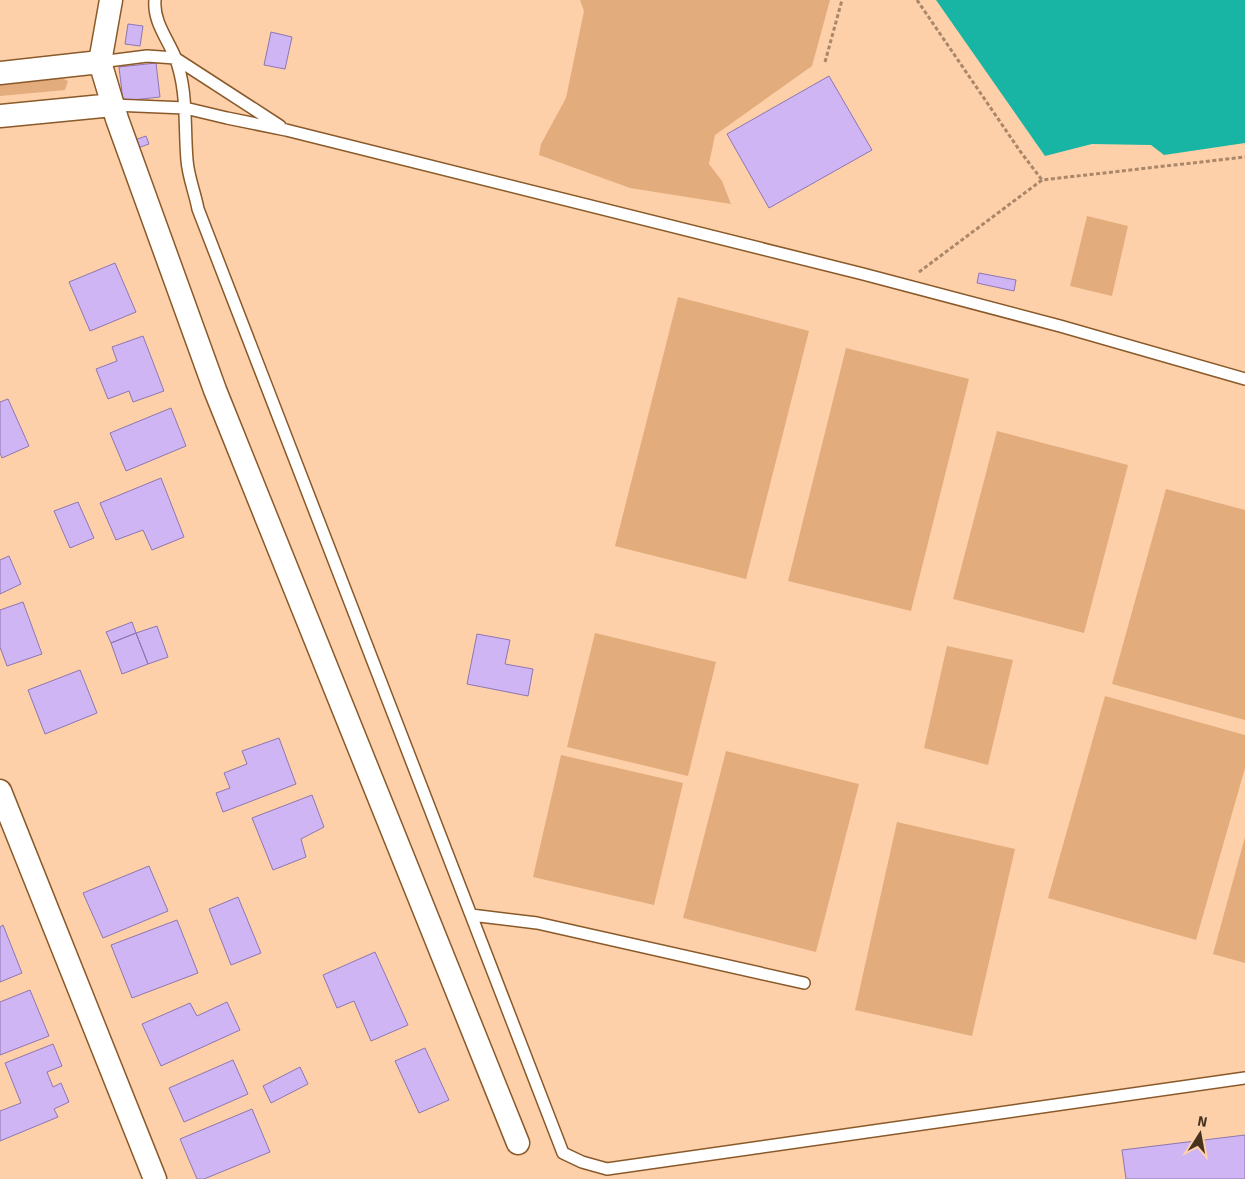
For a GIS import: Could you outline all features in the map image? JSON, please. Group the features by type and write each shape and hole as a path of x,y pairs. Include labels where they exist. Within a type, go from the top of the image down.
{"street":[{"path":"111,0 100,62 112,105 215,390 518,1143"},
{"path":"0,73 100,62"},
{"path":"0,116 112,105"},
{"path":"0,791 155,1179"}],"lane":[{"path":"155,0 154,10 175,58 182,81 187,162 198,209 563,1152 582,1162 607,1168 1245,1078"},
{"path":"100,62 147,56 175,58 286,130"},
{"path":"112,105 185,108 286,130 902,284 1060,326 1245,379"},
{"path":"471,915 537,923 804,983"}],"path":[{"path":"826,62 842,0"},
{"path":"917,0 1020,151 1042,180"},
{"path":"902,284 1042,180 1245,158"}],"shaded area":[{"path":"580,0 830,0 812,66 715,135 709,164 722,181 731,204 630,188 539,155 541,144 566,98 584,11"},
{"path":"59,77 68,81 65,90 0,96 0,84"},
{"path":"1087,216 1128,226 1112,296 1070,286"},
{"path":"678,297 809,331 746,579 615,546"},
{"path":"846,348 969,379 911,611 788,581"},
{"path":"997,431 1128,465 1084,633 953,599"},
{"path":"1166,489 1245,510 1245,720 1112,684"},
{"path":"595,633 716,662 688,776 567,747"},
{"path":"947,646 1013,660 988,765 924,748"},
{"path":"1105,696 1245,735 1245,768 1196,940 1048,898"},
{"path":"726,751 859,784 816,952 683,918"},
{"path":"561,755 683,783 654,905 533,877"},
{"path":"897,822 1015,849 972,1036 855,1010"},
{"path":"1245,837 1245,963 1213,954"}],"water":[{"path":"936,0 1245,0 1245,143 1164,155 1151,145 1092,144 1045,156"}],"building":[{"path":"128,24 143,26 140,46 125,44"},
{"path":"271,32 292,37 285,69 264,65"},
{"path":"156,63 160,97 123,101 119,67"},
{"path":"829,76 872,150 769,208 727,134"},
{"path":"146,136 149,144 132,150 129,142"},
{"path":"115,263 136,312 90,331 69,282"},
{"path":"979,273 1016,280 1014,291 977,283"},
{"path":"143,336 164,391 133,402 129,391 108,399 96,369 117,361 112,347"},
{"path":"8,399 29,446 2,458 0,453 0,402"},
{"path":"171,408 186,446 126,471 110,433"},
{"path":"161,478 184,537 152,550 143,530 116,540 100,503"},
{"path":"78,502 94,538 70,548 54,511"},
{"path":"9,556 21,584 0,594 0,560"},
{"path":"23,602 42,654 7,666 0,647 0,610"},
{"path":"132,622 136,633 111,643 106,632"},
{"path":"157,626 168,657 148,664 136,633"},
{"path":"136,633 148,664 122,674 111,643"},
{"path":"477,634 510,640 505,664 533,669 528,696 467,684"},
{"path":"80,670 97,713 45,734 28,690"},
{"path":"279,738 296,784 223,812 216,793 230,788 224,773 247,764 242,751"},
{"path":"312,795 324,827 301,839 306,857 273,870 252,818"},
{"path":"149,866 168,911 103,938 83,893"},
{"path":"238,897 261,953 231,965 209,909"},
{"path":"177,920 198,973 132,998 111,945"},
{"path":"3,925 22,973 0,982 0,927"},
{"path":"375,952 408,1025 371,1041 354,1001 337,1008 323,975"},
{"path":"30,990 49,1036 0,1055 0,1002"},
{"path":"227,1002 240,1030 161,1066 142,1024 190,1003 197,1016"},
{"path":"53,1044 62,1066 47,1072 53,1087 61,1083 69,1102 54,1109 58,1117 0,1141 0,1111 21,1103 5,1063"},
{"path":"425,1048 449,1100 419,1113 395,1061"},
{"path":"233,1060 248,1094 184,1122 169,1088"},
{"path":"300,1067 308,1084 271,1103 263,1086"},
{"path":"252,1109 270,1152 204,1179 197,1179 180,1139"},
{"path":"1245,1135 1245,1179 1126,1179 1122,1150"}]}
